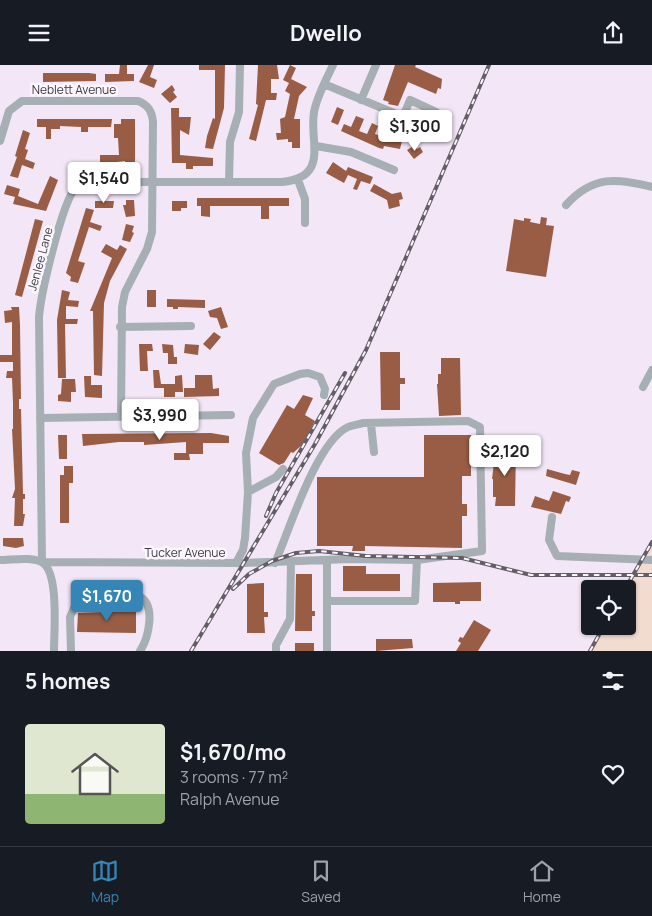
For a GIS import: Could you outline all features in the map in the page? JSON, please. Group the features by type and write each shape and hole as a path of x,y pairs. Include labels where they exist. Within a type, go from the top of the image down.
{"street":[{"path":"229,182 230,142 239,112 240,65"},
{"path":"305,223 305,199 298,180 312,164 316,146 314,115 324,84 333,65"},
{"path":"361,100 376,65"},
{"path":"324,84 403,117"},
{"name":"Neblett Avenue","path":"0,141 10,111 22,101 134,100 148,107 154,122 153,182"},
{"path":"316,146 351,152 394,170"},
{"name":"Jenlee Lane","path":"42,562 39,317 41,299 70,195 76,187 83,183 282,182 298,180"},
{"path":"566,205 576,194 614,180 624,180 652,187"},
{"path":"121,416 120,327 125,292 150,240 153,221 153,182"},
{"path":"120,327 191,326"},
{"path":"643,387 652,370"},
{"path":"236,563 244,545 248,492 247,440 253,419 274,385 308,373 320,377 325,389 324,395"},
{"path":"40,418 231,415"},
{"name":"Tucker Avenue","path":"0,560 35,560 42,562 292,563 350,559 417,560 473,554 482,551 483,503 480,427 468,421 452,420 371,424"},
{"path":"275,563 300,499 333,439 347,428 363,423 371,424 374,452"},
{"path":"248,492 276,477 283,469"},
{"path":"552,517 549,540 556,556 652,560"},
{"path":"327,601 414,601 417,560"},
{"path":"42,562 51,575 54,651"},
{"path":"327,562 327,651"},
{"path":"276,651 276,645 290,619 292,563"},
{"path":"71,651 70,617 71,610 77,601 84,598 135,595 143,599 146,604 149,619 140,651"}],"shaded area":[{"path":"652,542 652,651 590,651 599,635 636,635 636,580 630,580"}],"building":[{"path":"120,65 127,65 127,74 134,74 134,81 105,82 105,74 119,74"},
{"path":"148,65 154,65 150,77 157,80 154,88 139,82"},
{"path":"199,65 225,65 224,108 213,149 205,148 213,118 215,119 215,70 199,70"},
{"path":"258,65 277,65 279,79 271,79 271,93 277,93 276,100 266,100 256,141 249,139 258,105 256,104"},
{"path":"290,65 296,68 291,79 307,87 299,96 294,119 300,119 300,148 292,148 292,142 288,142 288,139 277,140 276,133 281,133 280,119 285,117 290,94 285,91 289,83 283,80"},
{"path":"395,65 416,65 415,67 442,79 441,89 438,88 436,94 408,82 398,106 388,104 389,102 383,100"},
{"path":"43,73 96,74 96,81 43,82"},
{"path":"172,85 175,90 173,92 177,97 170,103 161,94"},
{"path":"337,107 344,110 338,125 331,122"},
{"path":"171,108 179,108 179,117 191,117 189,135 180,130 180,155 213,158 213,166 193,166 193,169 186,169 186,163 172,163"},
{"path":"356,116 364,119 359,131 367,134 372,123 378,126 375,134 393,141 402,141 400,149 384,146 383,149 379,148 341,131 344,124 351,127"},
{"path":"37,119 112,119 111,127 88,127 88,132 81,132 81,127 60,126 60,129 51,129 51,139 46,139 46,127 37,127"},
{"path":"121,119 135,119 135,163 125,164 125,161 100,164 100,155 119,155 118,138 114,138 114,124 121,124"},
{"path":"23,130 30,133 25,149 28,150 25,159 35,163 33,169 22,165 18,178 10,176 17,157 15,156"},
{"path":"415,145 417,149 420,147 423,152 414,159 407,150"},
{"path":"333,162 346,171 348,167 373,177 370,184 361,181 357,190 353,189 357,179 348,175 344,183 326,173"},
{"path":"50,176 58,180 46,211 13,204 15,197 4,194 7,185 20,189 18,196 38,204"},
{"path":"374,184 392,194 401,192 403,199 399,200 400,206 389,209 387,200 370,191"},
{"path":"197,198 289,198 289,206 269,206 269,219 261,219 261,206 210,206 210,217 201,216 201,206 197,206"},
{"path":"126,200 134,200 135,216 126,217 123,205 126,205"},
{"path":"95,201 114,201 113,208 95,208"},
{"path":"172,201 187,201 187,208 181,208 181,211 172,211"},
{"path":"86,208 94,210 90,222 102,226 100,231 89,227 78,261 85,263 78,283 70,281 71,277 66,273"},
{"path":"541,217 547,218 546,225 554,226 546,277 506,271 514,219 524,221 524,218 531,219 530,222 540,224"},
{"path":"35,219 43,221 22,297 15,295"},
{"path":"126,224 134,226 132,232 134,233 130,242 122,240"},
{"path":"106,244 117,250 120,245 127,249 110,281 104,303 102,376 94,375 93,311 90,311 112,258 101,252"},
{"path":"62,290 70,292 68,300 79,301 78,307 66,306 66,319 78,319 77,324 65,324 66,378 58,378 57,320"},
{"path":"147,290 156,290 156,307 147,307"},
{"path":"167,299 205,300 205,308 178,307 178,309 173,309 173,307 167,307"},
{"path":"11,307 19,307 20,325 21,399 19,399 19,409 21,409 23,494 25,494 25,499 23,499 23,514 25,514 23,526 14,526 15,498 12,498 15,489 12,378 6,378 7,371 13,371 13,362 0,362 0,355 12,355 12,322 5,323 4,311 12,310"},
{"path":"221,307 228,327 221,329 217,318 210,317 208,311"},
{"path":"214,332 221,337 210,350 203,344"},
{"path":"139,344 152,344 153,351 147,351 148,371 140,371"},
{"path":"162,344 173,345 177,364 168,364 168,353 163,353"},
{"path":"185,344 199,345 198,355 184,353"},
{"path":"380,352 400,352 400,378 405,378 405,384 400,384 400,410 381,410"},
{"path":"441,358 460,358 461,415 439,416 437,384 438,374 441,374"},
{"path":"153,370 159,370 161,384 175,384 175,376 182,375 183,392 175,392 175,397 164,397 164,388 154,388"},
{"path":"195,375 212,375 213,389 219,388 219,396 184,397 184,388 195,388"},
{"path":"84,376 91,376 91,385 102,385 102,398 85,397"},
{"path":"62,379 75,379 76,392 71,392 71,402 58,401 58,395 61,394"},
{"path":"303,395 313,398 305,415 315,421 302,445 293,453 291,452 284,463 279,465 259,453 287,405 294,409"},
{"path":"211,433 229,436 229,443 203,443 203,454 189,454 190,460 174,460 174,453 186,453 186,442 144,445 144,442 119,442 83,446 82,434"},
{"path":"58,435 67,435 67,459 59,459"},
{"path":"424,435 471,435 471,476 462,476 462,504 467,504 467,516 462,516 462,548 365,546 365,551 352,551 353,546 317,546 317,477 424,477"},
{"path":"497,447 516,447 515,506 495,506 496,497 493,497 492,479"},
{"path":"64,466 73,466 73,483 69,483 69,523 60,523 60,475 64,475"},
{"path":"547,469 570,475 572,470 580,472 576,485 546,476"},
{"path":"553,491 571,497 569,502 566,501 561,514 531,507 535,496 549,501"},
{"path":"3,538 23,538 24,546 16,548 3,546"},
{"path":"343,566 366,566 366,574 400,574 400,591 343,591"},
{"path":"296,574 312,574 312,611 315,611 315,616 312,616 312,631 295,631"},
{"path":"481,582 481,601 460,601 460,604 455,604 455,602 433,602 433,583"},
{"path":"264,583 264,612 268,612 268,617 264,617 265,633 247,633 247,584"},
{"path":"136,611 136,633 77,632 78,613"},
{"path":"474,620 491,630 478,651 456,651 461,643 458,641 460,637 463,638"},
{"path":"376,639 412,639 413,648 376,651"},
{"path":"295,643 314,643 314,651 295,651"}],"railway":[{"path":"191,651 315,444 366,350 489,65"},
{"path":"266,516 276,493 345,373"},
{"path":"630,580 652,542"},
{"path":"233,589 249,574 272,561 296,553 319,551 366,556 462,558 531,575 652,575"},
{"path":"590,651 599,635"}]}
